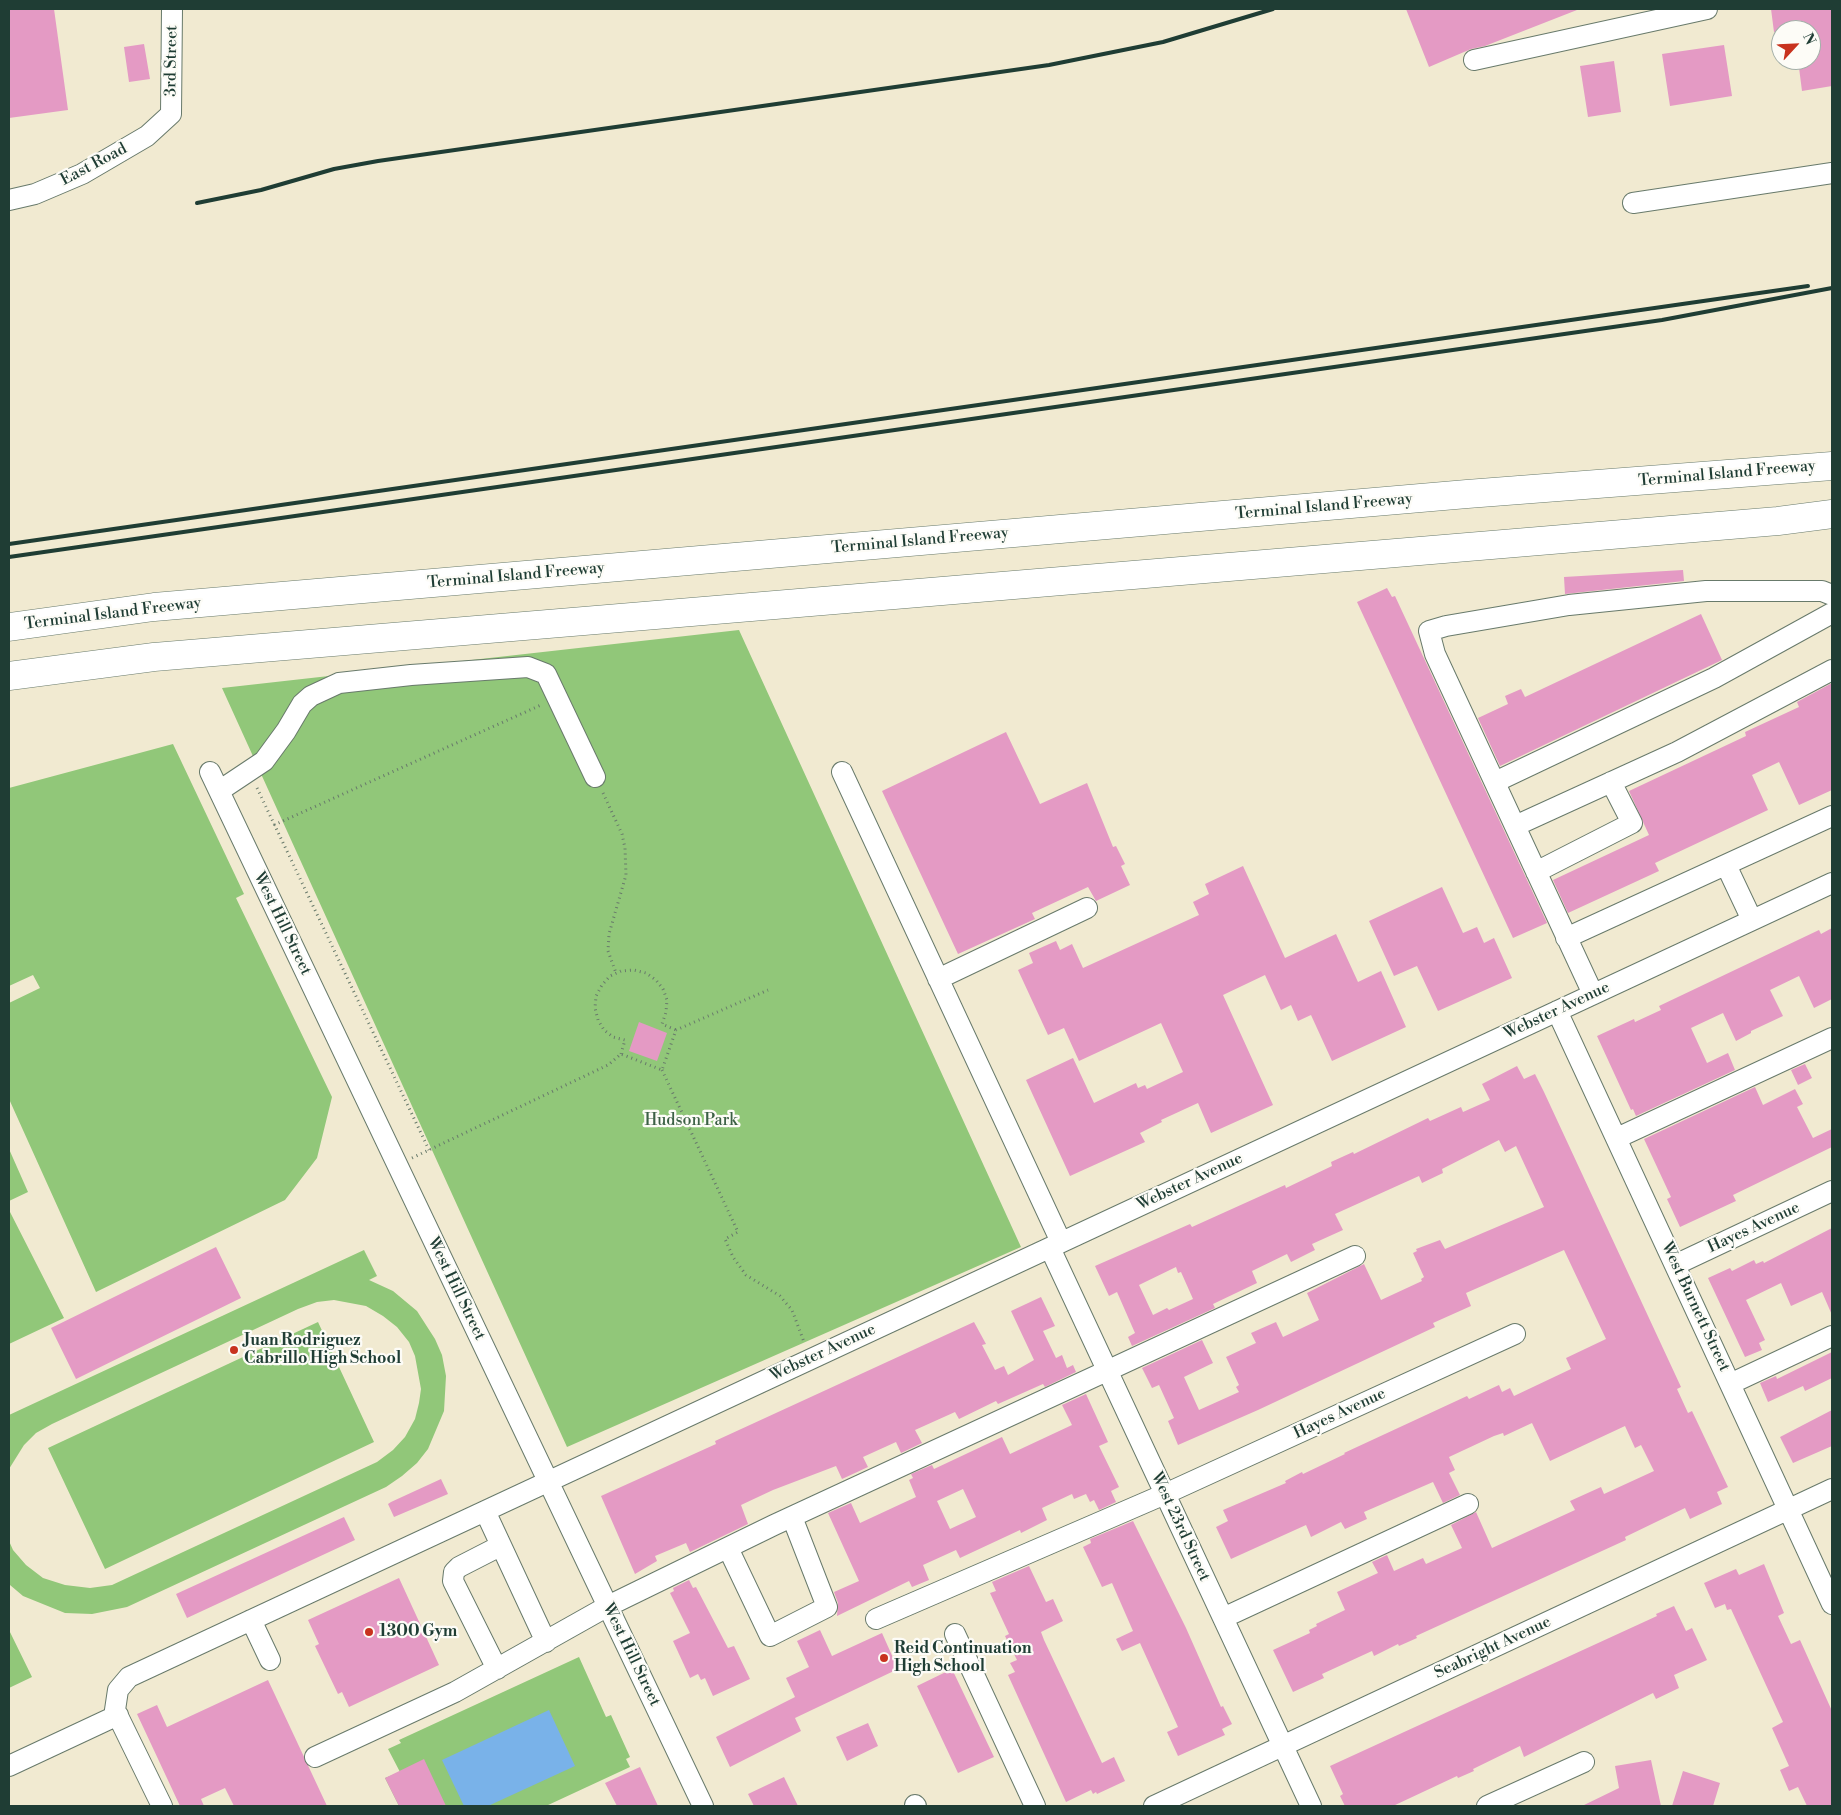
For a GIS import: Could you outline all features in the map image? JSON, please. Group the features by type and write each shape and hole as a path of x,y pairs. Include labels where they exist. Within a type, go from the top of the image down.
{"highway":[{"name":"Terminal Island Freeway","path":"9,627 154,607 1467,494 1832,466"},
{"path":"9,676 154,657 1758,523 1832,514"}],"street":[{"name":"3rd Street","path":"171,114 172,9"},
{"path":"1474,60 1707,9"},
{"name":"East Road","path":"9,200 35,194 82,174 147,136 171,114"},
{"path":"1633,203 1832,173"},
{"path":"1593,994 1435,654 1429,631 1446,626 1570,605 1706,590 1822,591 1832,595"},
{"path":"1494,782 1714,678 1832,613"},
{"path":"218,791 264,761 286,731 302,704 311,696 339,683 411,675 528,667 546,674 595,777"},
{"path":"1515,826 1677,752 1832,670"},
{"name":"West Hill Street","path":"210,772 703,1806"},
{"name":"West 23rd Street","path":"842,772 938,979 1056,1245 1107,1371 1311,1806"},
{"path":"1536,872 1632,823 1611,782"},
{"path":"1566,938 1832,816"},
{"path":"1726,865 1752,920"},
{"name":"Webster Avenue","path":"118,1715 115,1710 118,1690 129,1677 1832,883"},
{"path":"938,979 1087,908"},
{"name":"West Burnett Street","path":"1557,1011 1832,1604"},
{"path":"1617,1138 1832,1038"},
{"name":"Hayes Avenue","path":"1675,1265 1832,1191"},
{"path":"315,1757 455,1692 608,1606 792,1517 1355,1256"},
{"name":"Hayes Avenue","path":"876,1619 1165,1494 1515,1334"},
{"path":"1730,1384 1832,1336"},
{"name":"Seabright Avenue","path":"1154,1806 1832,1490"},
{"path":"1222,1618 1468,1504"},
{"path":"485,1511 546,1642"},
{"path":"728,1548 770,1636 827,1607 792,1517"},
{"path":"497,1669 453,1581 454,1572 459,1567 500,1546"},
{"path":"251,1620 270,1660"},
{"path":"955,1634 1035,1806"},
{"path":"9,1766 118,1715 162,1806"},
{"path":"1487,1806 1584,1762"}],"path":[{"path":"274,825 558,697"},
{"path":"249,771 430,1150"},
{"path":"595,777 622,834 625,848 626,875 609,934 608,950 616,974"},
{"path":"397,1165 608,1065 622,1054 625,1040 613,1037 604,1030 598,1020 595,1008 596,996 602,985 616,974 634,970 646,973 656,980 663,990 666,1000 666,1012 662,1024 676,1030 768,990"},
{"path":"662,1070 676,1030"},
{"path":"622,1054 662,1070 738,1232 725,1239 733,1257 746,1274 780,1296 792,1310 811,1359"}],"green space":[{"name":"Hudson Park","path":"739,630 1021,1247 567,1447 222,688"},
{"path":"173,744 244,894 236,898 332,1097 317,1158 285,1200 96,1292 9,1099 9,1003 40,988 33,975 9,986 9,788"},
{"path":"9,1149 28,1192 9,1201"},
{"path":"9,1210 64,1318 9,1344"},
{"path":"364,1250 377,1276 369,1280 393,1291 417,1311 435,1339 442,1355 446,1376 444,1411 428,1449 417,1463 386,1487 127,1607 92,1614 65,1613 23,1596 10,1585 9,1541 13,1550 26,1565 43,1578 65,1585 90,1588 112,1585 377,1462 393,1450 405,1437 415,1419 419,1403 421,1389 415,1356 409,1342 397,1327 383,1316 366,1306 334,1300 317,1302 298,1309 52,1424 36,1433 24,1445 9,1469 9,1415"},
{"path":"318,1322 374,1442 105,1569 48,1448"},
{"path":"9,1630 32,1677 9,1688"},
{"path":"579,1657 606,1717 611,1715 630,1757 626,1759 630,1767 546,1806 399,1806 385,1778 400,1772 388,1749 401,1743 399,1740"}],"water":[{"path":"549,1710 575,1766 488,1806 464,1806 442,1760"}],"building":[{"path":"9,9 54,9 68,110 9,118"},
{"path":"1406,9 1577,10 1485,46 1471,49 1429,67"},
{"path":"1771,9 1832,9 1832,86 1802,91 1799,70 1821,70 1821,20 1772,20"},
{"path":"144,44 150,79 129,82 124,47"},
{"path":"1724,45 1732,96 1670,106 1662,54"},
{"path":"1614,61 1621,112 1588,117 1580,66"},
{"path":"1683,570 1684,581 1565,594 1564,577"},
{"path":"1387,588 1392,597 1395,596 1547,923 1513,938 1357,602"},
{"path":"1701,614 1722,660 1500,766 1478,718 1508,704 1505,696 1521,689 1525,697"},
{"path":"1832,683 1832,790 1799,805 1779,762 1752,775 1768,810 1655,863 1659,871 1568,913 1553,880 1649,835 1629,791 1746,736 1745,732 1799,707 1797,702"},
{"path":"1006,732 1040,804 1087,783 1113,847 1116,846 1125,864 1121,866 1130,885 1096,901 1088,887 1032,913 1035,919 958,954 882,791"},
{"path":"1243,866 1285,958 1336,934 1358,982 1381,971 1406,1027 1332,1061 1311,1015 1298,1021 1291,1005 1281,1010 1265,975 1223,995 1273,1105 1211,1133 1198,1103 1161,1120 1162,1122 1140,1133 1145,1142 1070,1176 1026,1080 1073,1058 1094,1103 1136,1083 1138,1088 1145,1085 1147,1089 1183,1072 1161,1023 1079,1061 1064,1028 1048,1035 1018,970 1033,963 1029,953 1056,941 1060,950 1072,944 1083,968 1199,915 1193,902 1209,894 1205,884"},
{"path":"1442,887 1463,933 1477,927 1484,943 1494,938 1512,978 1438,1011 1417,966 1394,976 1369,921"},
{"path":"1832,928 1832,999 1814,1008 1799,976 1770,990 1783,1016 1751,1031 1751,1033 1736,1041 1723,1013 1691,1028 1707,1063 1728,1053 1735,1070 1636,1116 1633,1109 1631,1110 1597,1036 1634,1019 1635,1022 1661,1010 1659,1006 1819,930 1821,934"},
{"path":"639,1022 667,1033 657,1061 629,1051"},
{"path":"1805,1064 1812,1078 1798,1085 1791,1070"},
{"path":"1517,1066 1524,1079 1535,1074 1681,1387 1677,1389 1688,1413 1692,1411 1728,1487 1717,1492 1722,1504 1690,1519 1685,1508 1625,1537 1626,1540 1416,1636 1417,1638 1399,1646 1398,1644 1374,1656 1372,1651 1322,1674 1324,1678 1293,1692 1273,1650 1310,1633 1309,1630 1317,1626 1316,1624 1345,1610 1337,1592 1378,1573 1372,1562 1387,1555 1394,1571 1423,1558 1426,1564 1462,1548 1451,1525 1476,1512 1492,1548 1575,1510 1570,1501 1601,1487 1604,1494 1654,1471 1641,1445 1635,1448 1625,1426 1550,1461 1532,1423 1504,1436 1503,1433 1494,1436 1449,1457 1455,1470 1449,1473 1460,1495 1443,1503 1433,1482 1364,1512 1367,1519 1345,1529 1341,1522 1311,1537 1306,1525 1231,1559 1216,1527 1228,1521 1223,1510 1286,1483 1285,1481 1302,1472 1303,1474 1467,1396 1469,1399 1499,1385 1502,1392 1510,1388 1514,1396 1571,1369 1566,1358 1606,1339 1564,1250 1466,1293 1471,1306 1433,1323 1435,1327 1258,1410 1178,1445 1168,1421 1174,1418 1159,1385 1152,1388 1142,1368 1202,1340 1213,1363 1184,1377 1199,1410 1239,1392 1236,1387 1239,1385 1226,1357 1256,1343 1251,1333 1276,1322 1283,1337 1319,1320 1307,1293 1364,1264 1381,1300 1422,1281 1421,1279 1424,1277 1413,1253 1417,1251 1416,1249 1440,1240 1445,1249 1544,1207 1516,1146 1505,1152 1499,1140 1442,1169 1443,1173 1422,1183 1419,1176 1335,1214 1343,1230 1312,1244 1315,1250 1291,1262 1287,1254 1252,1271 1257,1283 1213,1304 1215,1308 1132,1346 1128,1337 1135,1333 1117,1292 1109,1296 1095,1266 1190,1224 1192,1227 1285,1185 1286,1188 1332,1166 1331,1162 1353,1152 1354,1154 1428,1118 1430,1121 1461,1107 1463,1112 1490,1100 1482,1084","holes":["1176,1267 1178,1273 1181,1272 1193,1299 1153,1315 1139,1285"]},
{"path":"1755,1087 1763,1105 1795,1089 1803,1104 1797,1107 1813,1138 1832,1129 1832,1147 1733,1195 1736,1201 1680,1227 1667,1199 1671,1197 1644,1139"},
{"path":"1832,1228 1832,1315 1822,1292 1791,1306 1781,1283 1746,1300 1765,1340 1759,1343 1762,1350 1745,1357 1708,1278 1730,1268 1732,1271 1754,1260 1756,1264 1763,1261 1764,1263"},
{"path":"216,1247 241,1298 76,1379 51,1328"},
{"path":"1041,1297 1055,1326 1043,1331 1056,1358 1062,1355 1067,1368 1073,1365 1076,1372 1045,1387 1043,1384 998,1404 996,1401 959,1419 955,1412 915,1430 922,1443 901,1453 896,1442 863,1457 868,1467 842,1479 836,1466 773,1490 741,1505 748,1524 690,1552 686,1543 655,1556 657,1561 635,1574 601,1496 716,1444 715,1441 974,1322 986,1344 982,1345 995,1370 1004,1366 1008,1375 1034,1360 1011,1311"},
{"path":"1832,1352 1832,1378 1805,1391 1803,1386 1768,1402 1760,1383 1776,1376 1777,1379"},
{"path":"1086,1394 1108,1442 1099,1446 1119,1487 1111,1491 1116,1502 1099,1510 1094,1500 1090,1502 1086,1494 1074,1499 1072,1494 1042,1508 1047,1520 1021,1533 1020,1530 960,1558 956,1550 923,1565 929,1580 912,1587 909,1581 837,1616 838,1603 834,1592 859,1581 828,1513 851,1503 860,1523 916,1497 909,1480 913,1478 911,1474 932,1465 934,1469 1002,1437 1010,1454 1072,1425 1062,1405","holes":["963,1489 976,1517 950,1529 937,1501"]},
{"path":"1832,1410 1832,1446 1793,1463 1780,1437"},
{"path":"441,1479 448,1494 394,1517 388,1504"},
{"path":"344,1517 355,1540 187,1618 176,1594"},
{"path":"1133,1521 1186,1628 1221,1707 1223,1706 1232,1724 1222,1729 1225,1735 1178,1756 1167,1732 1178,1727 1140,1643 1122,1651 1116,1639 1133,1631 1112,1583 1102,1587 1083,1547 1091,1543 1090,1539"},
{"path":"1764,1564 1784,1613 1778,1616 1791,1644 1800,1640 1832,1711 1832,1806 1807,1806 1798,1787 1789,1791 1780,1770 1789,1766 1772,1728 1783,1722 1731,1609 1727,1610 1725,1604 1715,1608 1704,1583 1736,1569 1739,1575"},
{"path":"1029,1566 1046,1602 1053,1599 1063,1621 1041,1632 1044,1640 1102,1763 1114,1757 1125,1781 1097,1794 1096,1792 1093,1794 1091,1790 1066,1802 1008,1675 1015,1672 1010,1663 1017,1660 1005,1636 1009,1634 990,1593 996,1591 992,1582"},
{"name":"1300 Gym","path":"399,1578 439,1665 349,1707 342,1692 338,1694 315,1646 319,1644 308,1620"},
{"path":"689,1580 693,1588 696,1587 728,1648 734,1646 750,1679 713,1696 705,1678 701,1680 698,1674 690,1678 673,1641 690,1633 670,1593 674,1591 673,1588"},
{"path":"1674,1606 1686,1631 1692,1628 1707,1660 1674,1675 1679,1688 1656,1699 1653,1693 1524,1757 1520,1746 1473,1769 1474,1771 1458,1778 1457,1776 1393,1806 1345,1806 1340,1796 1343,1794 1330,1766 1657,1616 1656,1614"},
{"path":"820,1630 832,1656 882,1633 898,1669 795,1718 801,1731 730,1767 716,1737 795,1697 786,1678 809,1667 797,1641"},
{"path":"952,1669 994,1757 958,1773 917,1686"},
{"path":"268,1680 327,1806 234,1806 225,1788 201,1799 204,1806 180,1806 137,1714 157,1705 167,1727"},
{"path":"868,1723 878,1746 847,1761 836,1737"},
{"path":"424,1759 446,1806 399,1806 385,1778"},
{"path":"1651,1760 1661,1806 1582,1806 1619,1788 1615,1766"},
{"path":"640,1767 658,1806 617,1806 605,1783"},
{"path":"1683,1771 1720,1783 1713,1806 1672,1806"},
{"path":"784,1777 798,1806 754,1806 748,1794"}],"railway":[{"path":"197,203 261,190 334,169 378,161 1049,65 1163,42 1273,9"},
{"path":"9,544 1808,286"},
{"path":"9,557 1662,320 1832,288"}],"place":[{"name":"Juan Rodriguez Cabrillo High School","path":"234,1350"},
{"name":"1300 Gym","path":"369,1632"},
{"name":"Reid Continuation High School","path":"884,1658"}]}
